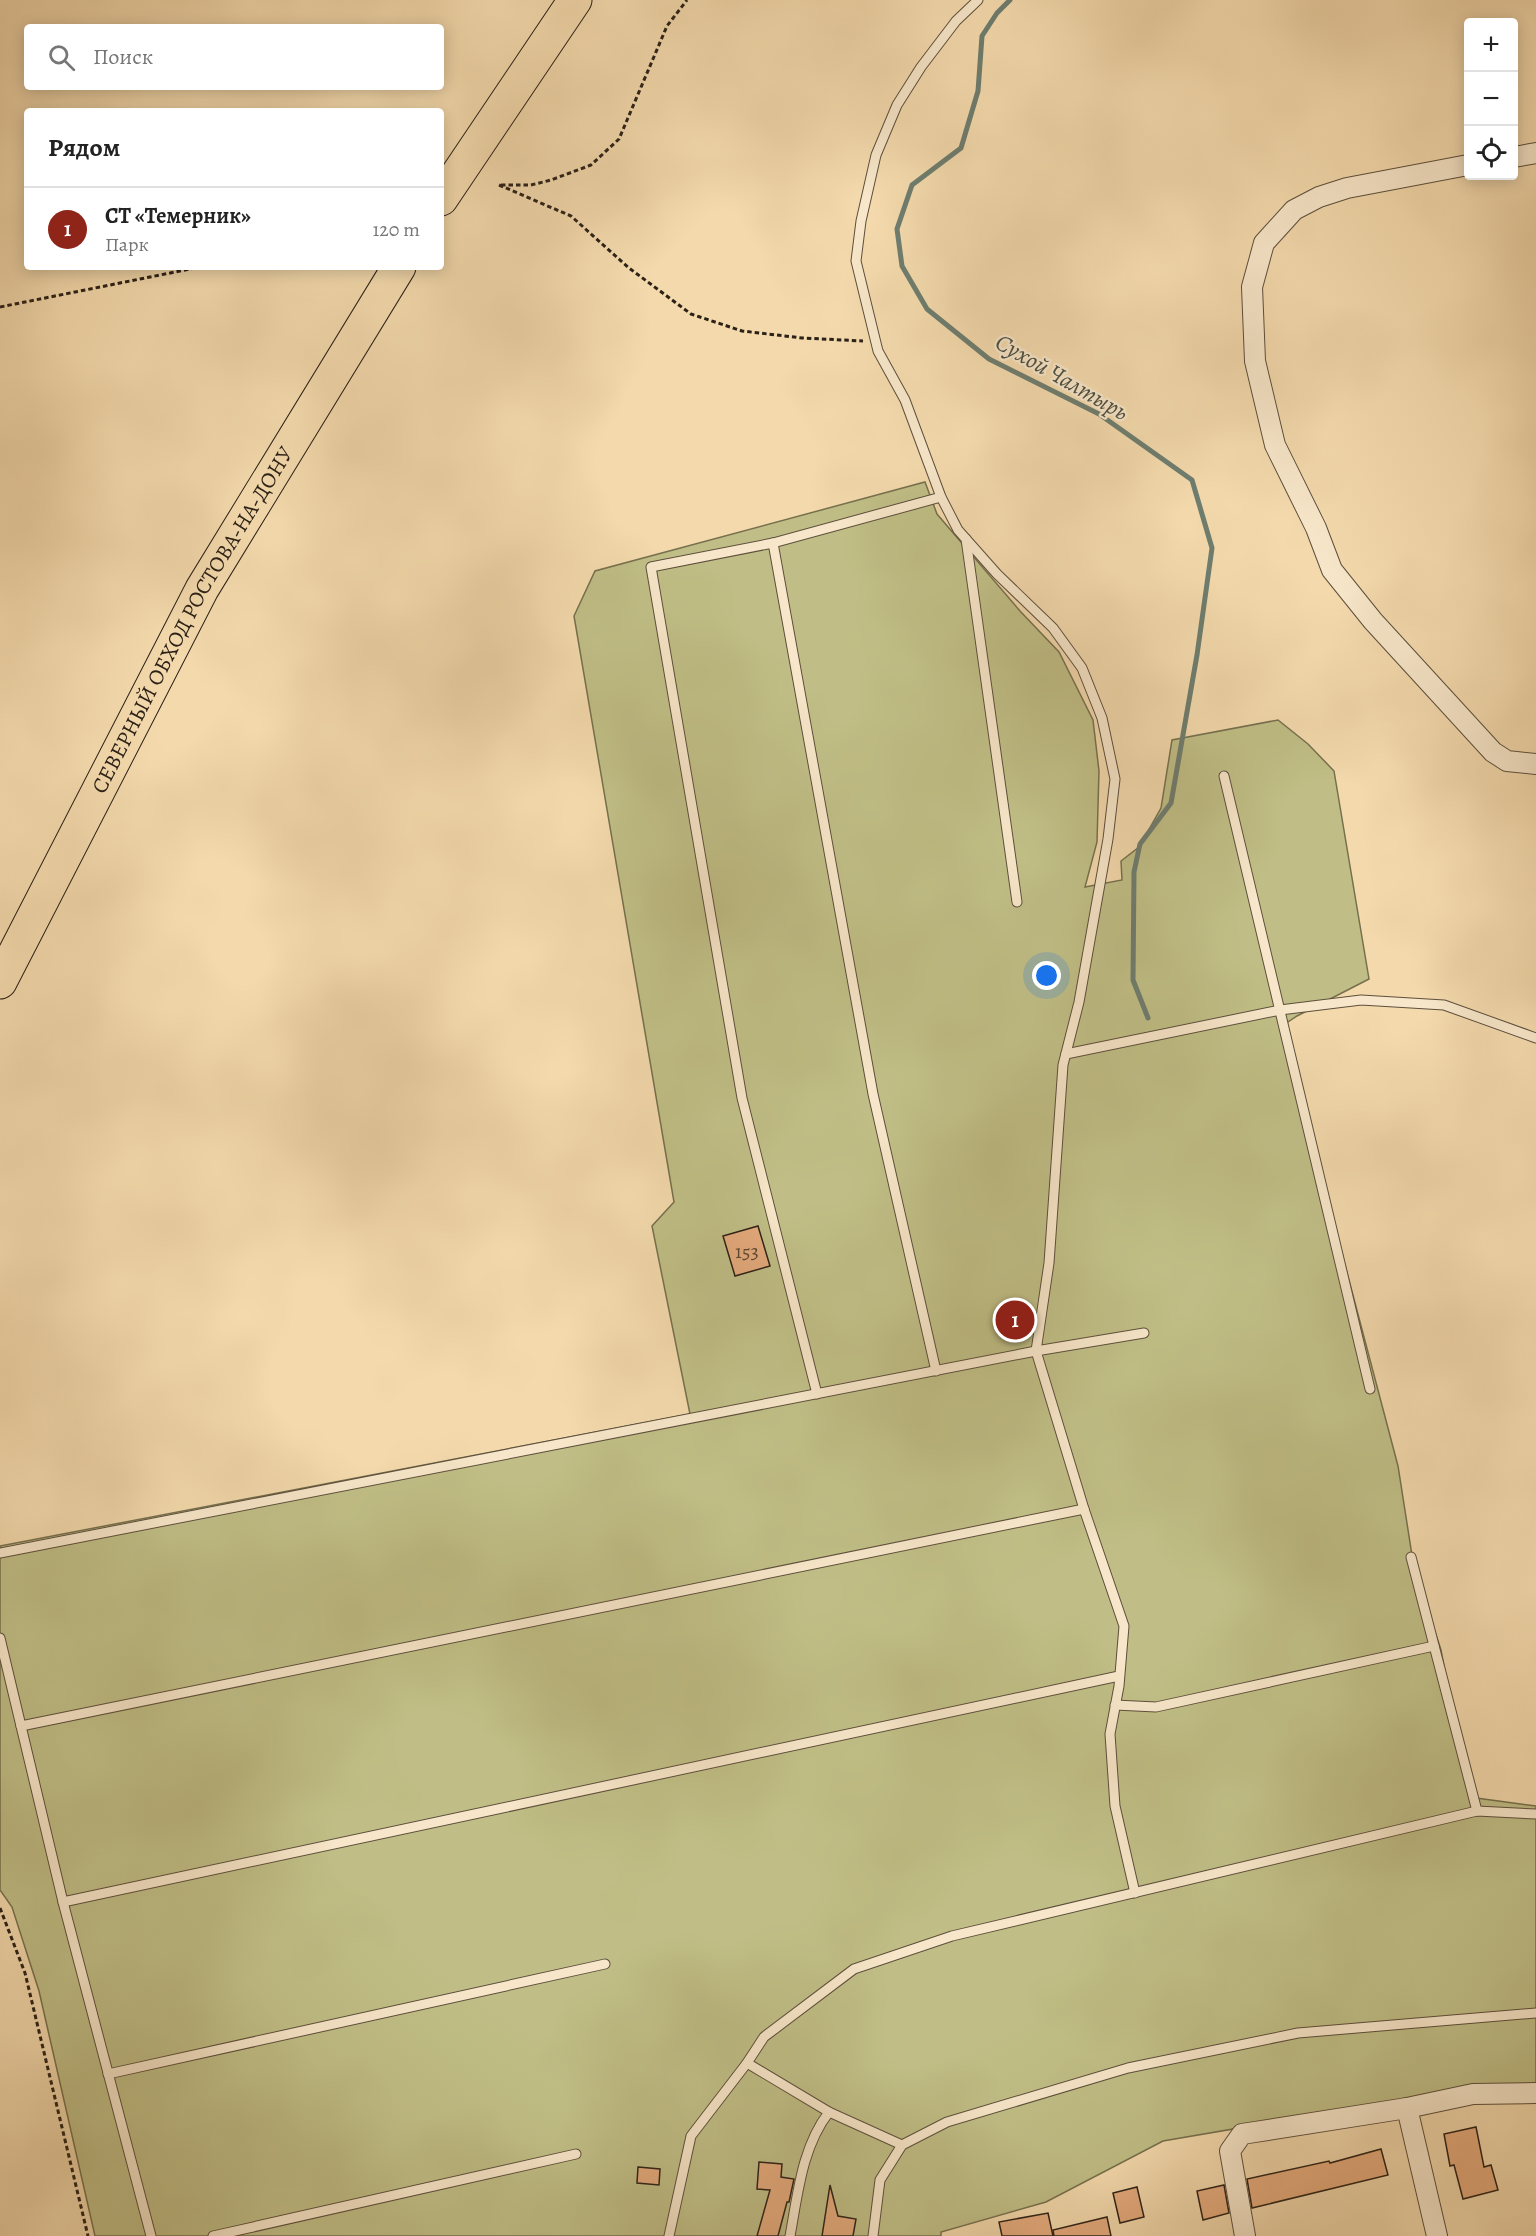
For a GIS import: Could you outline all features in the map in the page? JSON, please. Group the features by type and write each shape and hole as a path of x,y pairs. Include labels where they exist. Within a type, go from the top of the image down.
{"highway":[{"path":"444,156 548,0"},
{"path":"444,195 574,0"},
{"name":"СЕВЕРНЫЙ ОБХОД РОСТОВА-НА-ДОНУ","path":"0,933 183,578 371,270"},
{"name":"СЕВЕРНЫЙ ОБХОД РОСТОВА-НА-ДОНУ","path":"0,982 202,589 397,270"}],"street":[{"path":"1518,156 1536,153"},
{"path":"1464,166 1347,188 1320,197 1294,210 1264,243 1252,287 1255,361 1275,446 1316,528 1332,570 1373,621 1493,752 1507,761 1536,764"},
{"path":"1245,2236 1230,2151 1242,2134 1407,2108 1473,2094 1536,2093"},
{"path":"1407,2108 1437,2236"}],"lane":[{"path":"978,0 956,21 897,105 876,155 861,221 856,261 878,351 905,400 941,497 958,530 997,574 1053,628 1082,668 1102,718 1114,779 1108,839 1079,1002 1063,1065 1048,1263 1036,1351 1084,1509 1124,1626 1110,1734 1115,1806 1135,1893"},
{"path":"817,1394 742,1098 651,567 773,543 941,497"},
{"path":"966,539 1017,902"},
{"path":"773,543 873,1094 936,1371"},
{"path":"1224,776 1370,1389"},
{"path":"1066,1054 1280,1011 1361,1000 1444,1005 1536,1038"},
{"path":"0,1553 1036,1351 1144,1333"},
{"path":"21,1725 1084,1509"},
{"path":"1411,1557 1477,1810"},
{"path":"0,1638 63,1902 150,2236"},
{"path":"1115,1705 1156,1707 1434,1646"},
{"path":"63,1902 1119,1676"},
{"path":"669,2236 691,2136 764,2037 854,1969 952,1936 1477,1810 1536,1814"},
{"path":"108,2074 605,1964"},
{"path":"873,2236 880,2180 902,2145 947,2122 1139,2065 1298,2033 1536,2013"},
{"path":"747,2063 829,2112 902,2145"},
{"path":"790,2236 805,2159 817,2128 829,2112"},
{"path":"213,2236 576,2154"}],"path":[{"path":"687,0 667,26 619,139 591,165 552,180 531,185 499,185 572,216 629,268 691,314 742,331 802,338 875,341"},
{"path":"0,307 185,270"},
{"path":"0,1908 25,1973 88,2236"}],"shaded area":[{"path":"925,482 937,514 1020,611 1059,652 1093,720 1099,771 1097,842 1085,887 1122,880 1121,861 1139,847 1161,808 1172,740 1278,720 1308,744 1334,771 1369,979 1282,1026 1398,1466 1414,1568 1441,1650 1469,1797 1536,1806 1536,2084 1397,2101 1163,2141 1046,2202 941,2232 941,2236 95,2236 39,1991 12,1907 0,1890 0,1546 690,1414 652,1226 674,1202 574,616 595,571"}],"building":[{"path":"758,1226 770,1266 735,1276 723,1236"},
{"path":"1476,2127 1484,2167 1491,2165 1498,2190 1463,2199 1454,2165 1450,2166 1444,2134"},
{"path":"1381,2149 1388,2175 1252,2208 1247,2179 1329,2161 1330,2163"},
{"path":"759,2162 782,2164 781,2177 794,2179 778,2236 757,2236 770,2190 757,2189"},
{"path":"638,2167 660,2169 659,2185 637,2183"},
{"path":"830,2185 838,2216 856,2219 853,2236 822,2236"},
{"path":"1224,2185 1229,2213 1203,2220 1197,2191"},
{"path":"1137,2187 1144,2217 1120,2223 1113,2193"},
{"path":"1048,2213 1053,2236 1002,2236 999,2222"},
{"path":"1107,2217 1111,2236 1054,2236 1053,2230"}],"waterway":[{"name":"Сухой Чалтырь","path":"1010,0 997,13 982,36 978,91 961,148 912,185 897,229 902,266 927,309 989,359 1099,414 1192,480 1212,548 1197,655 1171,803 1140,844 1134,872 1133,980 1148,1018"}],"place":[{"name":"СТ «Темерник»","path":"1015,1320"}]}
